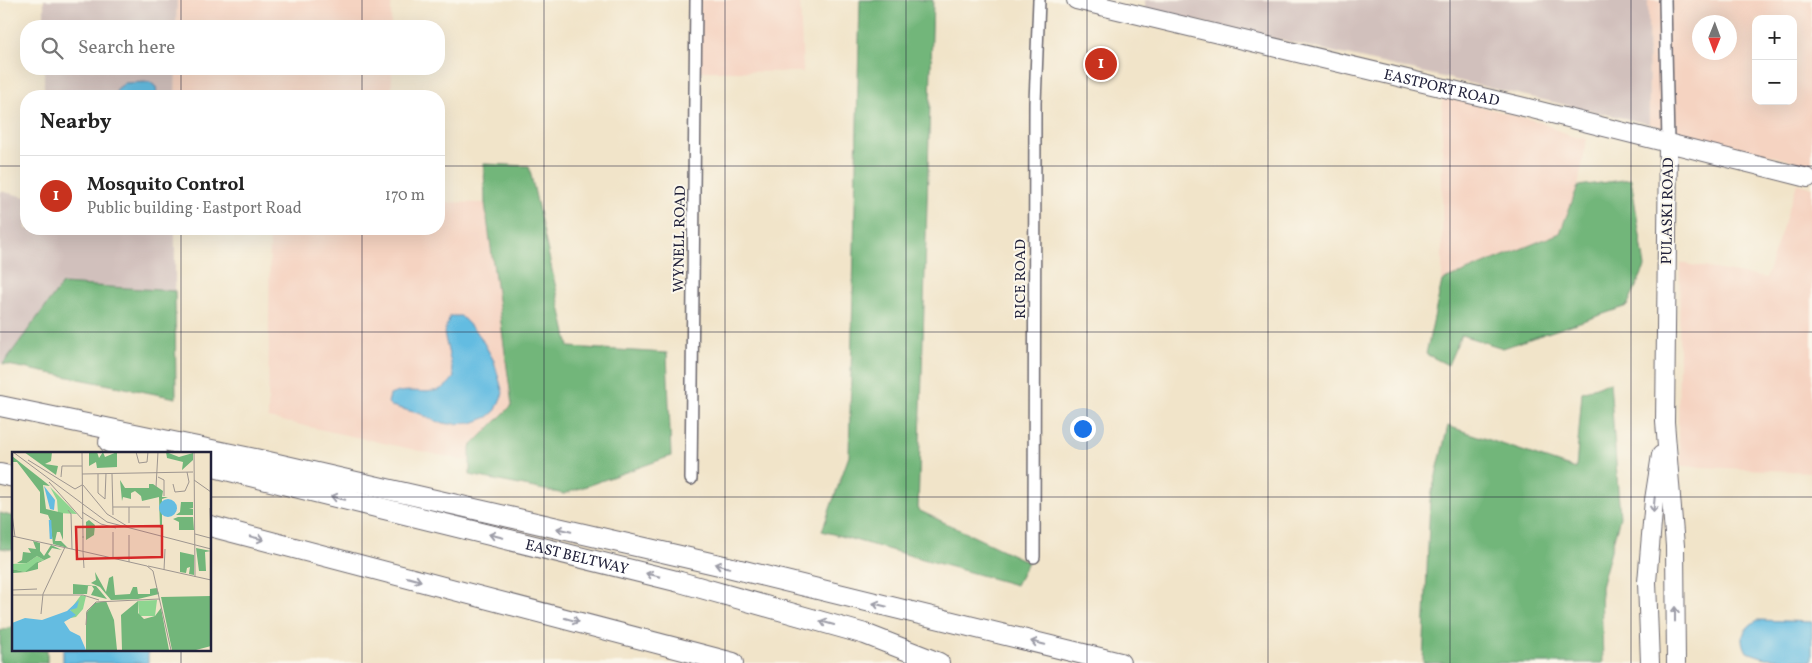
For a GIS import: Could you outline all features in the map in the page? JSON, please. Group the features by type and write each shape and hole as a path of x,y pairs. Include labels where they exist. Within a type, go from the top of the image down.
{"highway":[{"path":"0,406 260,460 728,567 1120,663"},
{"path":"0,415 152,452"},
{"name":"EAST BELTWAY","path":"211,466 680,582 865,634 938,663"},
{"path":"211,526 733,663"}],"main road":[{"name":"EASTPORT ROAD","path":"1076,0 1808,178"},
{"name":"PULASKI ROAD","path":"1668,143 1665,422 1675,546 1676,663"},
{"name":"PULASKI ROAD","path":"1650,663 1648,582 1654,500 1665,422"}],"street":[{"name":"WYNELL ROAD","path":"691,479 696,0"},
{"name":"RICE ROAD","path":"1034,557 1035,112 1039,0"},
{"name":"PULASKI ROAD","path":"1665,0 1668,143"}],"shaded area":[{"path":"44,0 177,0 176,20 44,20"},
{"path":"177,0 391,0 391,20 176,20"},
{"path":"700,0 800,0 803,72 700,71"},
{"path":"1145,0 1648,0 1649,124 1145,9"},
{"path":"1648,0 1812,0 1812,166 1649,124"},
{"path":"44,75 176,75 175,90 44,90"},
{"path":"176,75 392,75 392,90 175,90"},
{"path":"1442,96 1540,122 1570,136 1587,139 1578,186 1560,233 1442,281"},
{"path":"1797,184 1812,187 1812,472 1682,466 1678,436 1680,263 1766,278"},
{"path":"0,191 20,196 20,235 175,235 175,291 62,284 3,364 0,363"},
{"path":"445,202 485,203 512,405 470,447 471,462 268,418 270,235 445,235"}],"green space":[{"path":"860,0 933,0 918,510 1028,562 1016,585 822,531 849,456"},
{"path":"484,164 529,166 569,347 667,353 671,456 564,494 470,475 470,447 512,405 485,203"},
{"path":"1631,179 1645,267 1627,306 1503,348 1461,335 1448,365 1426,354 1442,281 1560,233 1578,186"},
{"path":"62,284 175,291 176,398 3,364"},
{"path":"1610,382 1620,517 1601,587 1603,663 1423,663 1430,500 1448,426 1576,469 1582,392"},
{"path":"0,513 12,516 12,550 0,548"},
{"path":"12,627 12,650 47,650 47,663 0,663 0,631"}],"water":[{"path":"150,82 156,87 156,90 117,90 125,83"},
{"path":"450,316 461,316 480,336 494,361 503,393 496,410 488,417 472,423 448,424 435,421 421,414 391,406 388,403 390,395 408,391 433,391 447,385 454,377 444,333"},
{"path":"1758,620 1812,622 1812,661 1765,658 1747,652 1743,642 1744,633 1749,626"},
{"path":"63,650 148,650 148,663 63,663"}],"place":[{"name":"Mosquito Control","path":"1101,64"}]}
